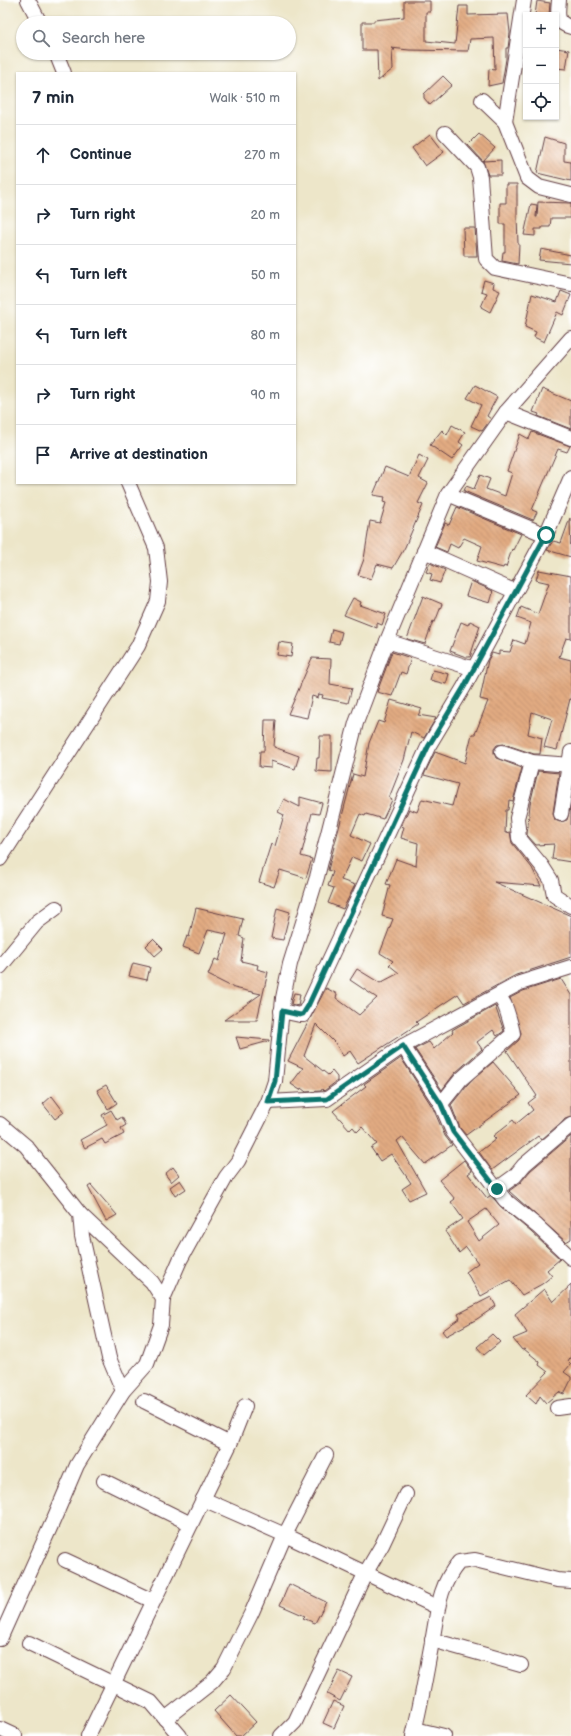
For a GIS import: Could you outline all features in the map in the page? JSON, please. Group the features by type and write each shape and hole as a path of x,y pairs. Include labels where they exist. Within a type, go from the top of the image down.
{"street":[{"path":"28,0 36,16"},
{"path":"505,122 524,0"},
{"path":"559,0 558,19 563,25 571,27"},
{"path":"59,60 64,72"},
{"path":"482,100 505,122 527,178 539,187 571,195"},
{"path":"445,133 477,167 480,177 486,259 495,268 571,284"},
{"path":"0,1639 77,1465 123,1391 147,1364 161,1325 163,1299 180,1260 223,1182 238,1161 268,1102 275,1081 282,1011 290,964 317,877 356,723 387,641 448,494 506,412 571,338"},
{"path":"506,412 571,438"},
{"path":"282,1011 300,1015 303,1014 308,1006 428,747 474,669 514,591 546,535 571,477"},
{"path":"0,859 138,646 158,601 160,582 156,548 128,484"},
{"path":"448,494 546,535"},
{"path":"424,551 514,591"},
{"path":"387,641 474,669"},
{"path":"502,752 532,762 570,761 561,814"},
{"path":"532,762 517,818 520,838 551,880 554,895 571,906"},
{"path":"0,967 37,922 56,908"},
{"path":"268,1102 327,1099 403,1046 520,983 571,967"},
{"path":"441,1104 461,1079 513,1034 513,1028 508,1018 506,1006 499,995"},
{"path":"403,1046 441,1104 453,1132 505,1200 537,1226 571,1258"},
{"path":"0,1124 26,1146 80,1214 152,1282 163,1299"},
{"path":"497,1189 515,1176 524,1165 571,1125"},
{"path":"80,1214 82,1236 109,1358 123,1391"},
{"path":"144,1401 230,1444"},
{"path":"88,1736 230,1444 245,1406"},
{"path":"557,1408 571,1406"},
{"path":"165,1719 212,1682 224,1668 252,1612 285,1535 326,1455"},
{"path":"104,1482 191,1524"},
{"path":"281,1736 294,1722 406,1494"},
{"path":"203,1499 285,1535 437,1607"},
{"path":"66,1560 153,1601"},
{"path":"444,1736 414,1732 437,1607 449,1574 459,1562 474,1560 557,1580 571,1581"},
{"path":"432,1640 521,1665"},
{"path":"30,1643 151,1702 177,1735"},
{"path":"0,1729 15,1736"}],"building":[{"path":"404,1 430,1 430,12 426,12 426,41 455,44 459,6 468,6 468,15 508,14 510,33 508,48 506,48 506,59 502,83 488,86 489,69 495,70 494,38 470,39 468,51 409,50 391,48 395,50 392,50 393,69 378,81 377,50 362,50 362,22 374,22 374,20 404,17"},
{"path":"537,1 550,3 549,12 535,12"},
{"path":"559,48 569,50 566,69 559,68"},
{"path":"443,76 452,85 430,105 424,98 424,94"},
{"path":"430,134 444,152 425,166 412,148"},
{"path":"479,134 495,148 483,161 468,145"},
{"path":"545,137 564,143 564,161 571,162 571,181 537,173"},
{"path":"501,160 501,175 488,175 483,161"},
{"path":"506,184 517,184 519,244 518,264 502,261 503,252 505,252 505,224 500,224 500,203 506,203"},
{"path":"538,202 571,203 571,218 551,218 550,227 535,229 535,236 524,235 531,204 537,205 537,217"},
{"path":"463,228 475,228 477,256 464,256"},
{"path":"541,249 571,255 571,263 539,260"},
{"path":"484,280 494,283 493,288 500,291 490,312 481,307 487,293 481,291"},
{"path":"561,291 571,295 563,315 557,312 544,342 534,337 536,332 525,327 532,294 557,302"},
{"path":"475,385 497,397 487,416 491,419 482,431 471,426 481,405 467,398"},
{"path":"542,389 571,401 571,429 538,416 539,414 533,412"},
{"path":"452,425 465,432 459,442 463,445 452,460 430,445 442,430 447,435"},
{"path":"532,432 570,446 567,452 558,449 532,510 537,512 533,520 464,491 466,486 474,489 480,475 490,479 486,489 505,496 512,473 507,471 520,434 529,439"},
{"path":"419,455 428,460 419,478 428,483 418,503 423,505 405,547 393,568 377,564 371,579 358,575 364,559 370,521 380,523 386,503 383,502 385,497 373,495 385,467 409,477"},
{"path":"457,507 521,534 513,550 512,549 506,567 504,566 503,568 477,561 482,546 464,538 458,548 450,544 447,552 435,547 445,523 449,525"},
{"path":"570,518 571,557 547,550 553,541 561,543"},
{"path":"430,563 445,570 440,583 430,580 432,574 426,572"},
{"path":"539,570 571,576 571,639 566,638 559,657 571,660 571,700 570,699 557,750 544,747 552,719 532,712 528,734 542,738 540,754 534,754 504,744 497,745 494,749 496,758 522,768 513,801 509,800 508,810 506,810 505,833 510,832 512,843 532,868 541,886 494,882 571,916 571,957 516,975 464,1003 458,994 416,1022 418,1024 358,1063 350,1051 343,1056 335,1043 316,1024 304,1056 328,1075 332,1071 337,1077 337,1081 324,1091 322,1089 321,1091 306,1092 301,1088 300,1090 291,1084 303,1068 288,1061 326,988 337,994 336,998 359,1015 377,998 350,980 357,969 380,983 399,973 389,965 393,961 380,953 393,919 382,916 390,885 386,884 396,859 416,866 418,843 401,838 404,827 401,826 409,809 417,812 422,799 452,806 458,784 424,775 435,752 465,763 472,734 475,734 488,701 480,699 488,660 492,653 499,655 499,651 510,652 514,640 525,644 531,623 517,618 521,607 538,614 549,583 536,580"},
{"path":"471,581 493,591 490,603 466,596"},
{"path":"423,596 442,604 435,622 433,621 425,644 407,639"},
{"path":"353,598 361,602 360,605 386,614 382,625 377,623 377,628 344,615"},
{"path":"470,621 480,626 470,657 466,657 450,651 461,622 468,625"},
{"path":"332,629 342,632 339,644 329,642"},
{"path":"279,642 293,644 291,657 277,655"},
{"path":"392,652 411,658 406,674 401,672 392,696 377,692"},
{"path":"312,658 331,659 330,684 352,688 348,703 322,698 323,695 319,694 318,698 312,696 307,718 288,714"},
{"path":"433,670 449,674 446,684 430,680"},
{"path":"391,700 422,709 418,715 436,718 424,738 411,732 404,760 389,798 392,800 383,819 366,814 365,816 360,814 351,835 370,844 362,861 352,857 341,880 355,885 343,909 328,903 334,888 328,886 333,872 328,870 353,774 363,777 369,743 378,721 384,723"},
{"path":"265,720 276,720 274,747 299,756 295,769 271,761 271,768 259,767 260,751 264,751"},
{"path":"320,736 332,736 332,772 316,771 317,758 319,758"},
{"path":"538,771 559,773 553,813 555,820 560,822 567,820 571,805 571,862 552,859 554,844 536,845 527,835 530,804"},
{"path":"300,797 322,803 319,814 312,813 301,856 312,859 306,878 280,870 274,887 259,882 271,844 275,846 284,815 278,812 284,799 300,807"},
{"path":"196,908 243,919 239,936 244,938 241,961 258,965 257,969 268,972 257,1020 224,1020 261,994 234,988 208,975 215,959 219,961 227,934 208,930 199,953 183,947 187,936 189,937"},
{"path":"277,908 290,912 283,940 271,938"},
{"path":"153,939 163,949 155,956 146,946"},
{"path":"133,963 150,967 147,980 129,976"},
{"path":"561,979 571,995 571,1117 565,1119 541,1140 538,1136 492,1170 479,1152 496,1139 493,1136 513,1120 516,1124 533,1110 528,1103 537,1096 507,1051 519,1040 521,1033 510,998 523,991"},
{"path":"294,993 300,994 298,1006 291,1004"},
{"path":"495,1006 504,1031 497,1036 493,1030 477,1042 482,1049 455,1073 442,1090 415,1049 429,1042 434,1049 453,1032 452,1030"},
{"path":"236,1037 269,1040 269,1041 240,1049"},
{"path":"401,1058 433,1108 445,1136 452,1145 425,1164 402,1137 397,1141 426,1192 409,1200 402,1189 411,1183 391,1154 380,1161 371,1148 377,1144 362,1127 357,1132 353,1127 350,1130 333,1111 366,1086 364,1084"},
{"path":"493,1062 521,1095 466,1135 460,1128 451,1105 467,1085"},
{"path":"106,1085 117,1103 108,1109 97,1090"},
{"path":"52,1096 64,1112 55,1119 43,1104"},
{"path":"111,1110 117,1120 122,1117 126,1125 121,1128 124,1134 105,1144 102,1139 85,1148 80,1140 107,1125 102,1115"},
{"path":"571,1136 571,1239 566,1242 509,1191 520,1183 530,1171"},
{"path":"464,1160 472,1171 468,1174 487,1198 491,1195 500,1206 560,1259 547,1270 552,1276 542,1284 522,1295 510,1280 481,1296 466,1272 478,1263 466,1247 459,1253 445,1231 463,1219 451,1202 455,1199 439,1180","holes":["486,1209 499,1225 479,1241 467,1222"]},
{"path":"173,1167 179,1175 171,1182 165,1174"},
{"path":"180,1180 186,1189 175,1196 170,1187"},
{"path":"91,1185 117,1215 106,1221 88,1187"},
{"path":"571,1285 571,1356 568,1361 571,1364 564,1372 571,1377 571,1380 564,1394 559,1392 546,1403 540,1396 536,1404 526,1395 548,1372 539,1365 540,1362 524,1349 522,1350 513,1339 527,1333 515,1314 544,1289 553,1302"},
{"path":"491,1297 496,1306 477,1319 446,1336 442,1331 460,1318 458,1314"},
{"path":"492,1334 500,1342 484,1355 477,1347"},
{"path":"289,1584 326,1602 315,1623 303,1618 305,1616 280,1605"},
{"path":"339,1671 352,1677 340,1701 327,1694"},
{"path":"231,1695 256,1722 241,1736 236,1736 214,1711"},
{"path":"333,1701 344,1706 334,1728 323,1723"}],"route":[{"path":"497,1189 453,1132 441,1104 403,1046 327,1099 268,1102 275,1081 276,1057 282,1011 300,1015 303,1014 308,1006 428,747 439,726 464,687 514,591 546,535"}]}
